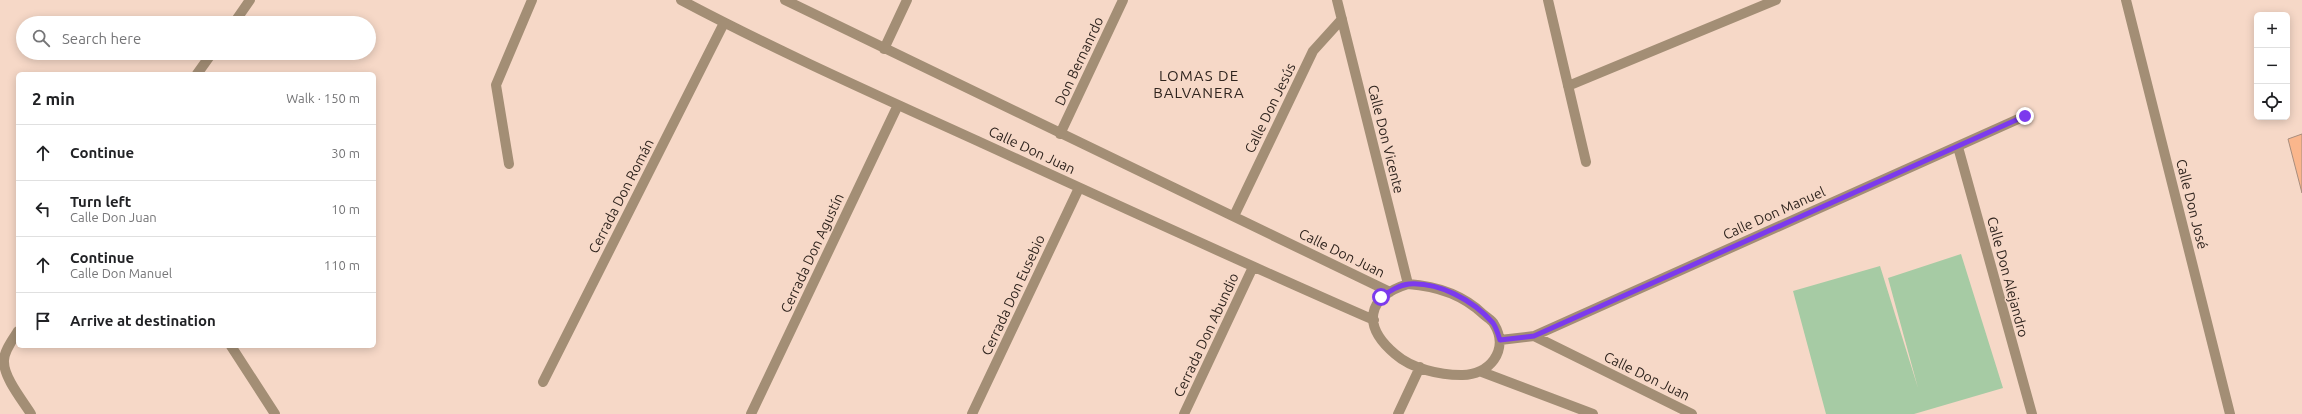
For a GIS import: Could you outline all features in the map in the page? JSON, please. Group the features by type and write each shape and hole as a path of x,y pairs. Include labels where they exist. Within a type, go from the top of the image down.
{"street":[{"path":"239,16 250,0"},
{"path":"509,164 496,86 532,0"},
{"name":"Calle Don Juan","path":"681,0 724,23 898,105 1253,267 1374,320"},
{"name":"Calle Don Juan","path":"785,0 1390,292"},
{"path":"884,49 907,0"},
{"name":"Don Bernanrdo","path":"1060,134 1123,0"},
{"name":"Calle Don Vicente","path":"1337,0 1408,284"},
{"path":"1548,0 1586,162"},
{"path":"1568,86 1776,0"},
{"name":"Calle Don José","path":"2126,0 2230,414"},
{"name":"Calle Don Jesús","path":"1234,216 1313,51 1342,19"},
{"name":"Cerrada Don Román","path":"543,382 724,23"},
{"path":"198,72 207,60"},
{"name":"Cerrada Don Agustín","path":"751,414 898,105"},
{"name":"Calle Don Manuel","path":"1534,336 2025,116"},
{"name":"Calle Don Alejandro","path":"1958,146 2032,414"},
{"name":"Cerrada Don Eusebio","path":"972,414 1079,188"},
{"name":"Cerrada Don Abundio","path":"1184,414 1253,267"},
{"path":"1482,372 1494,362 1500,340 1494,324 1462,297 1426,286 1408,284 1381,297 1373,312 1375,328 1380,338 1396,355 1420,367 1442,375 1464,375 1482,372 1593,414"},
{"path":"16,334 11,342 4,362 11,383 31,414"},
{"path":"1500,340 1534,336"},
{"name":"Calle Don Juan","path":"1534,336 1692,414"},
{"path":"232,348 275,414"},
{"path":"1398,414 1420,367"}],"green space":[{"path":"1961,254 2003,388 1914,414 1826,414 1793,291 1880,266 1918,388 1888,278"}],"building":[{"path":"2302,134 2302,193 2288,139"}],"district":[{"name":"LOMAS DE BALVANERA","path":"1199,84"}],"route":[{"path":"1381,297 1395,288 1408,284 1426,286 1462,297 1494,324 1500,340 1534,336 2025,116"}]}
